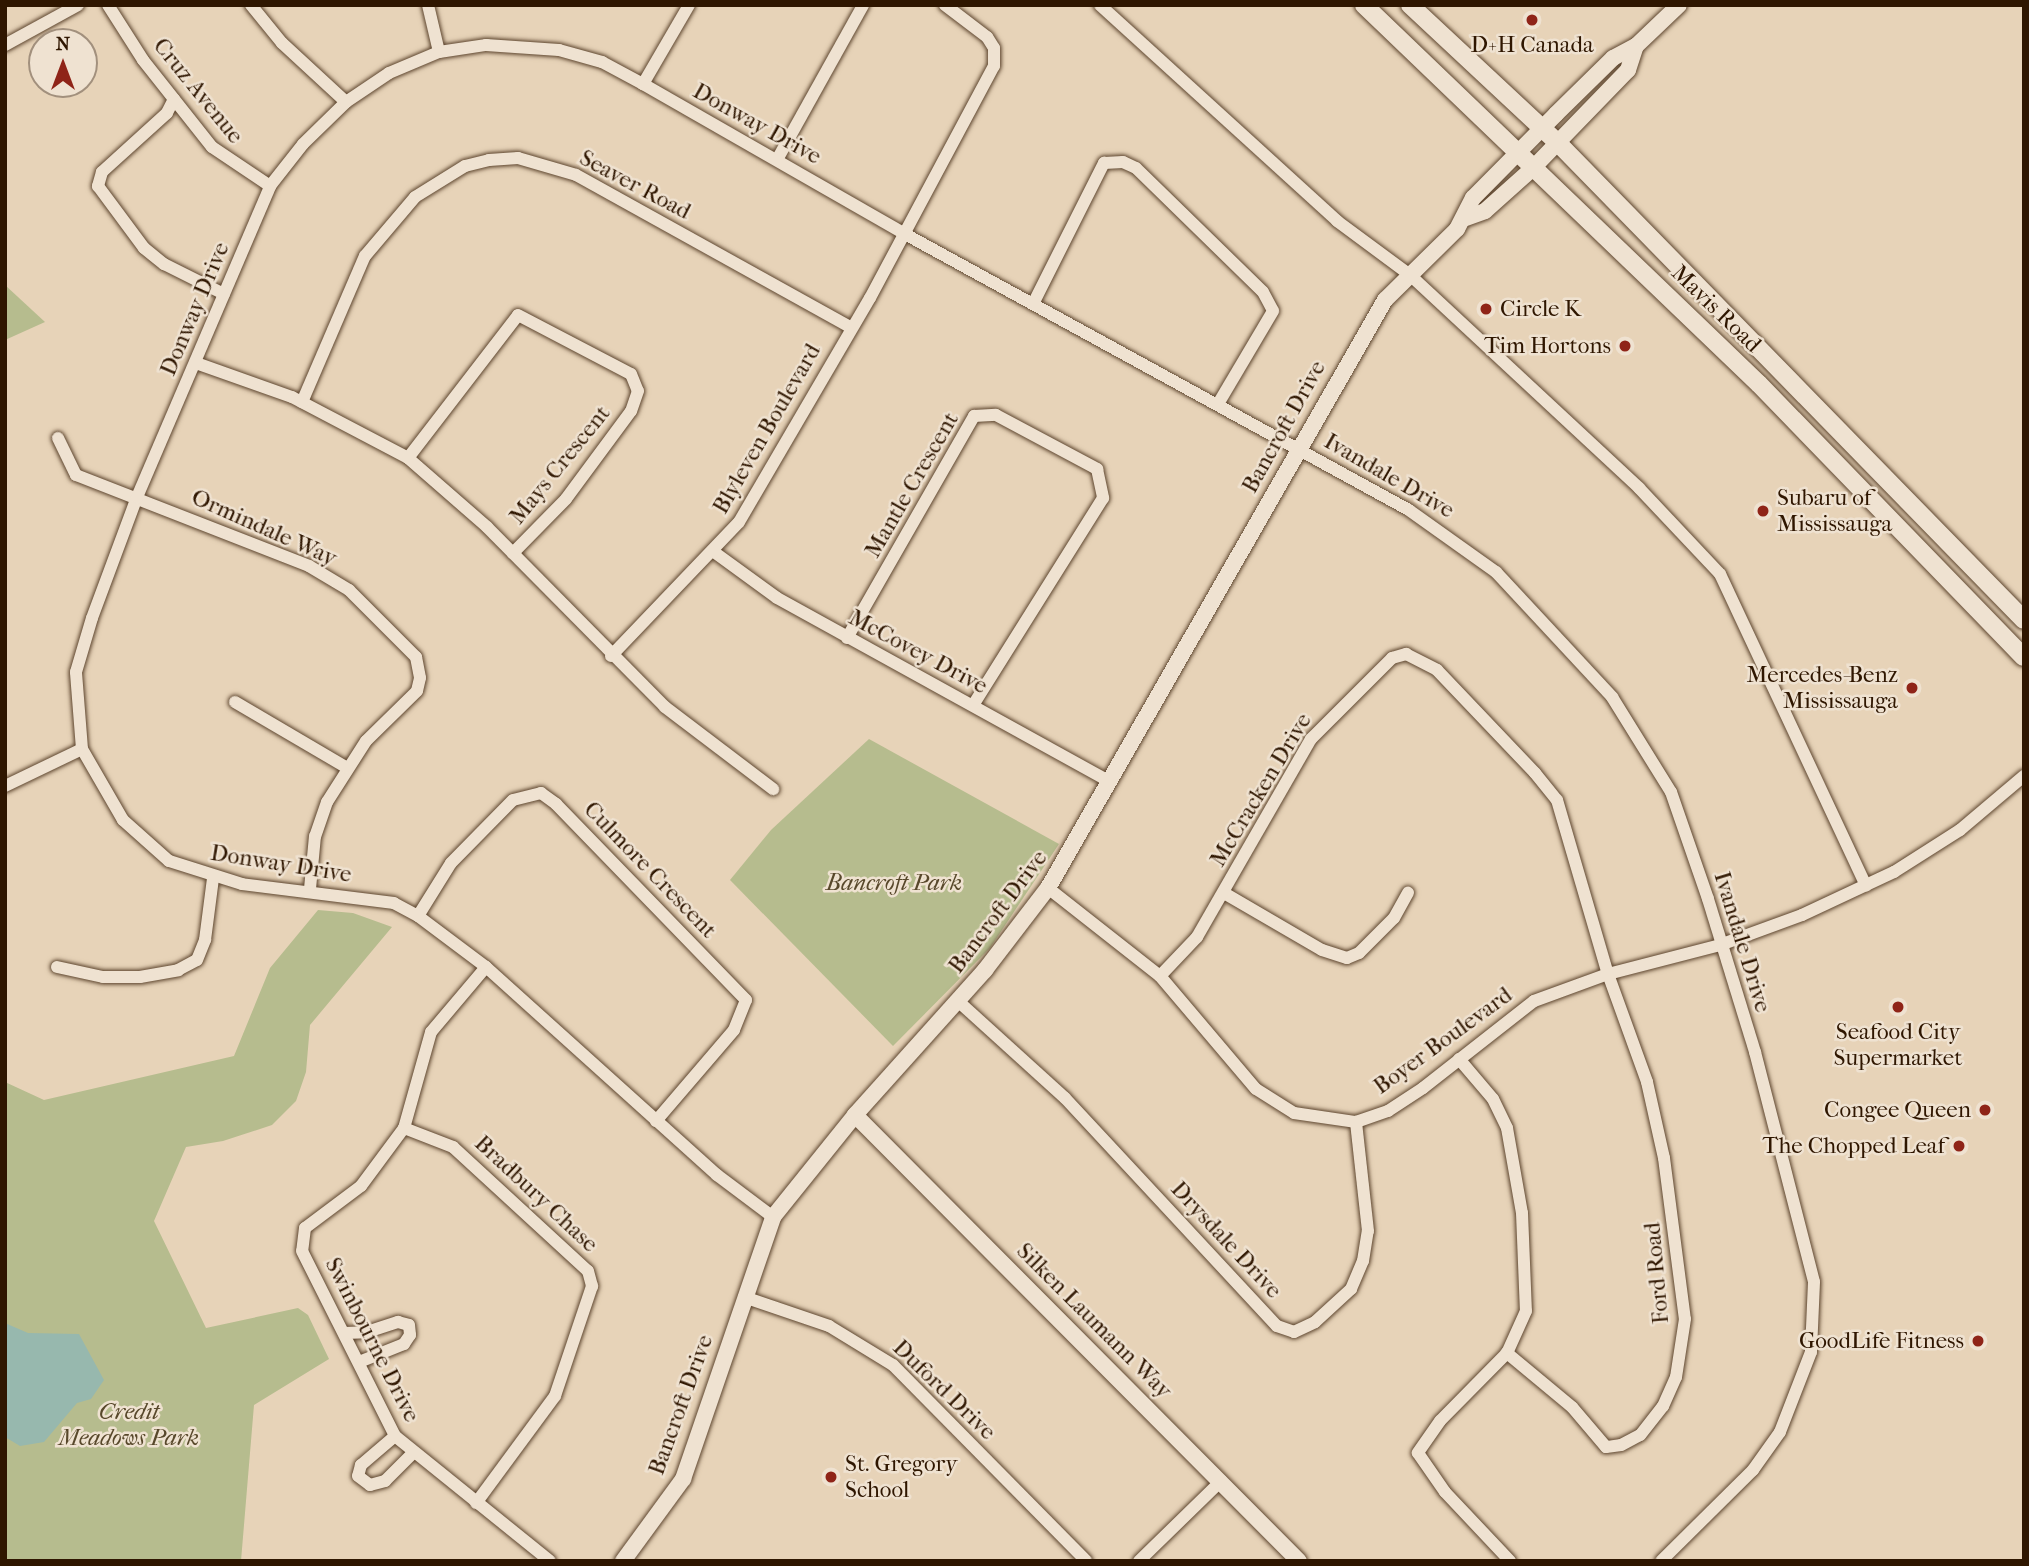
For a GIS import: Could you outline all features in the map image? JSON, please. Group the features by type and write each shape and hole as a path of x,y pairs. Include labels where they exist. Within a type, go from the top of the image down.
{"main road":[{"name":"Mavis Road","path":"1364,5 1759,384 2024,657"},
{"name":"Mavis Road","path":"1410,5 1557,142 2024,620"}],"street":[{"path":"5,45 78,5"},
{"name":"Cruz Avenue","path":"108,5 212,148 270,186"},
{"path":"251,5 282,43 346,102"},
{"path":"428,5 439,52"},
{"path":"643,84 689,5"},
{"path":"778,158 863,5"},
{"name":"Blyleven Boulevard","path":"611,656 714,552 739,522 994,66 994,48 987,37 945,5"},
{"path":"1100,5 1337,221 1410,275 1639,488 1720,574 1866,886"},
{"path":"1636,46 1679,5"},
{"name":"Donway Drive","path":"773,1217 656,1121 486,967 418,916 394,903 310,889 213,878 169,861 123,820 82,749 76,672 137,497 270,186 303,144 346,102 389,73 439,52 486,45 559,50 602,62 643,84 778,158 903,233 1300,448"},
{"name":"Bancroft Drive","path":"1466,218 1485,211 1534,167 1628,70 1636,46"},
{"name":"Bancroft Drive","path":"623,1561 683,1479 773,1217 855,1115 958,1001 1048,888 1300,448 1361,335 1385,300 1466,218 1473,198 1614,58 1636,46"},
{"path":"174,99 167,113 102,172 98,186 144,248 163,264 225,294"},
{"name":"Seaver Road","path":"302,402 365,256 415,197 465,166 489,160 518,158 576,175 850,327"},
{"path":"1034,302 1104,163 1123,162 1136,168 1264,292 1273,311 1218,404"},
{"name":"Mays Crescent","path":"408,458 518,315 631,374 638,391 631,411 566,499 513,553"},
{"path":"196,363 302,402 408,458 513,553 611,656 709,743 773,789"},
{"name":"Mantle Crescent","path":"847,638 974,416 996,415 1097,469 1103,498 973,705"},
{"name":"Ormindale Way","path":"58,438 76,475 309,566 349,590 416,657 420,678 416,691 366,741 346,767 316,836 310,889"},
{"name":"Ivandale Drive","path":"1300,448 1409,510 1475,554 1612,696 1671,792 1720,945 1811,1257 1814,1329 1801,1388 1772,1447 1661,1561"},
{"name":"McCovey Drive","path":"714,552 777,598 1108,781"},
{"name":"McCracken Drive","path":"1160,976 1197,937 1311,739 1392,658 1406,654 1437,670 1556,800 1608,974"},
{"path":"235,702 346,767"},
{"path":"5,786 82,749"},
{"name":"Boyer Boulevard","path":"1048,888 1160,976 1256,1089 1294,1114 1356,1122 1388,1111 1534,1001 1608,974 1720,945 1866,886 1961,830 2024,776"},
{"name":"Culmore Crescent","path":"418,916 451,863 513,800 541,793 556,804 746,1000 734,1030 656,1121"},
{"path":"57,967 103,977 140,977 197,960 205,940 213,878"},
{"path":"1224,893 1322,950 1347,958 1359,953 1394,918 1408,893"},
{"name":"Swinbourne Drive","path":"486,967 431,1032 404,1128 361,1186 305,1228 302,1251 395,1436 550,1561"},
{"name":"Ford Road","path":"1507,1353 1572,1407 1606,1447 1640,1435 1663,1406 1676,1377 1685,1319 1664,1158 1647,1082 1608,974"},
{"name":"Drysdale Drive","path":"958,1001 1065,1098 1277,1326 1294,1332 1315,1322 1351,1289 1363,1261 1367,1231 1356,1122"},
{"path":"1459,1059 1493,1099 1507,1128 1516,1166 1526,1311 1507,1353 1440,1421 1418,1453 1438,1484 1510,1561"},
{"name":"Silken Laumann Way","path":"855,1115 1298,1561"},
{"name":"Bradbury Chase","path":"404,1128 453,1147 483,1171 588,1271 592,1286 555,1396 476,1503"},
{"name":"Duford Drive","path":"744,1297 829,1326 893,1365 1086,1561"},
{"path":"344,1333 367,1332 398,1322 409,1325 410,1335 404,1344 359,1362"},
{"path":"395,1436 361,1465 358,1476 370,1485 385,1482 414,1452"},
{"path":"1139,1561 1221,1481"}],"green space":[{"path":"5,285 45,322 5,340"},
{"name":"Bancroft Park","path":"869,739 1059,844 990,948 893,1046 730,880 771,830"},
{"name":"Credit Meadows Park","path":"318,910 353,913 392,927 310,1025 306,1072 296,1101 272,1125 223,1141 186,1147 154,1221 206,1328 298,1308 308,1315 329,1359 254,1405 241,1561 5,1561 5,1082 44,1100 234,1056 270,968"}],"water":[{"path":"5,1323 28,1333 79,1334 104,1380 91,1399 77,1403 44,1442 20,1446 5,1437"}],"place":[{"name":"D+H Canada","path":"1532,20"},
{"name":"Circle K","path":"1486,309"},
{"name":"Tim Hortons","path":"1625,346"},
{"name":"Subaru of Mississauga","path":"1763,511"},
{"name":"Mercedes-Benz Mississauga","path":"1912,688"},
{"name":"Seafood City Supermarket","path":"1898,1007"},
{"name":"Congee Queen","path":"1985,1110"},
{"name":"The Chopped Leaf","path":"1959,1146"},
{"name":"GoodLife Fitness","path":"1978,1341"},
{"name":"St. Gregory School","path":"831,1477"}]}
